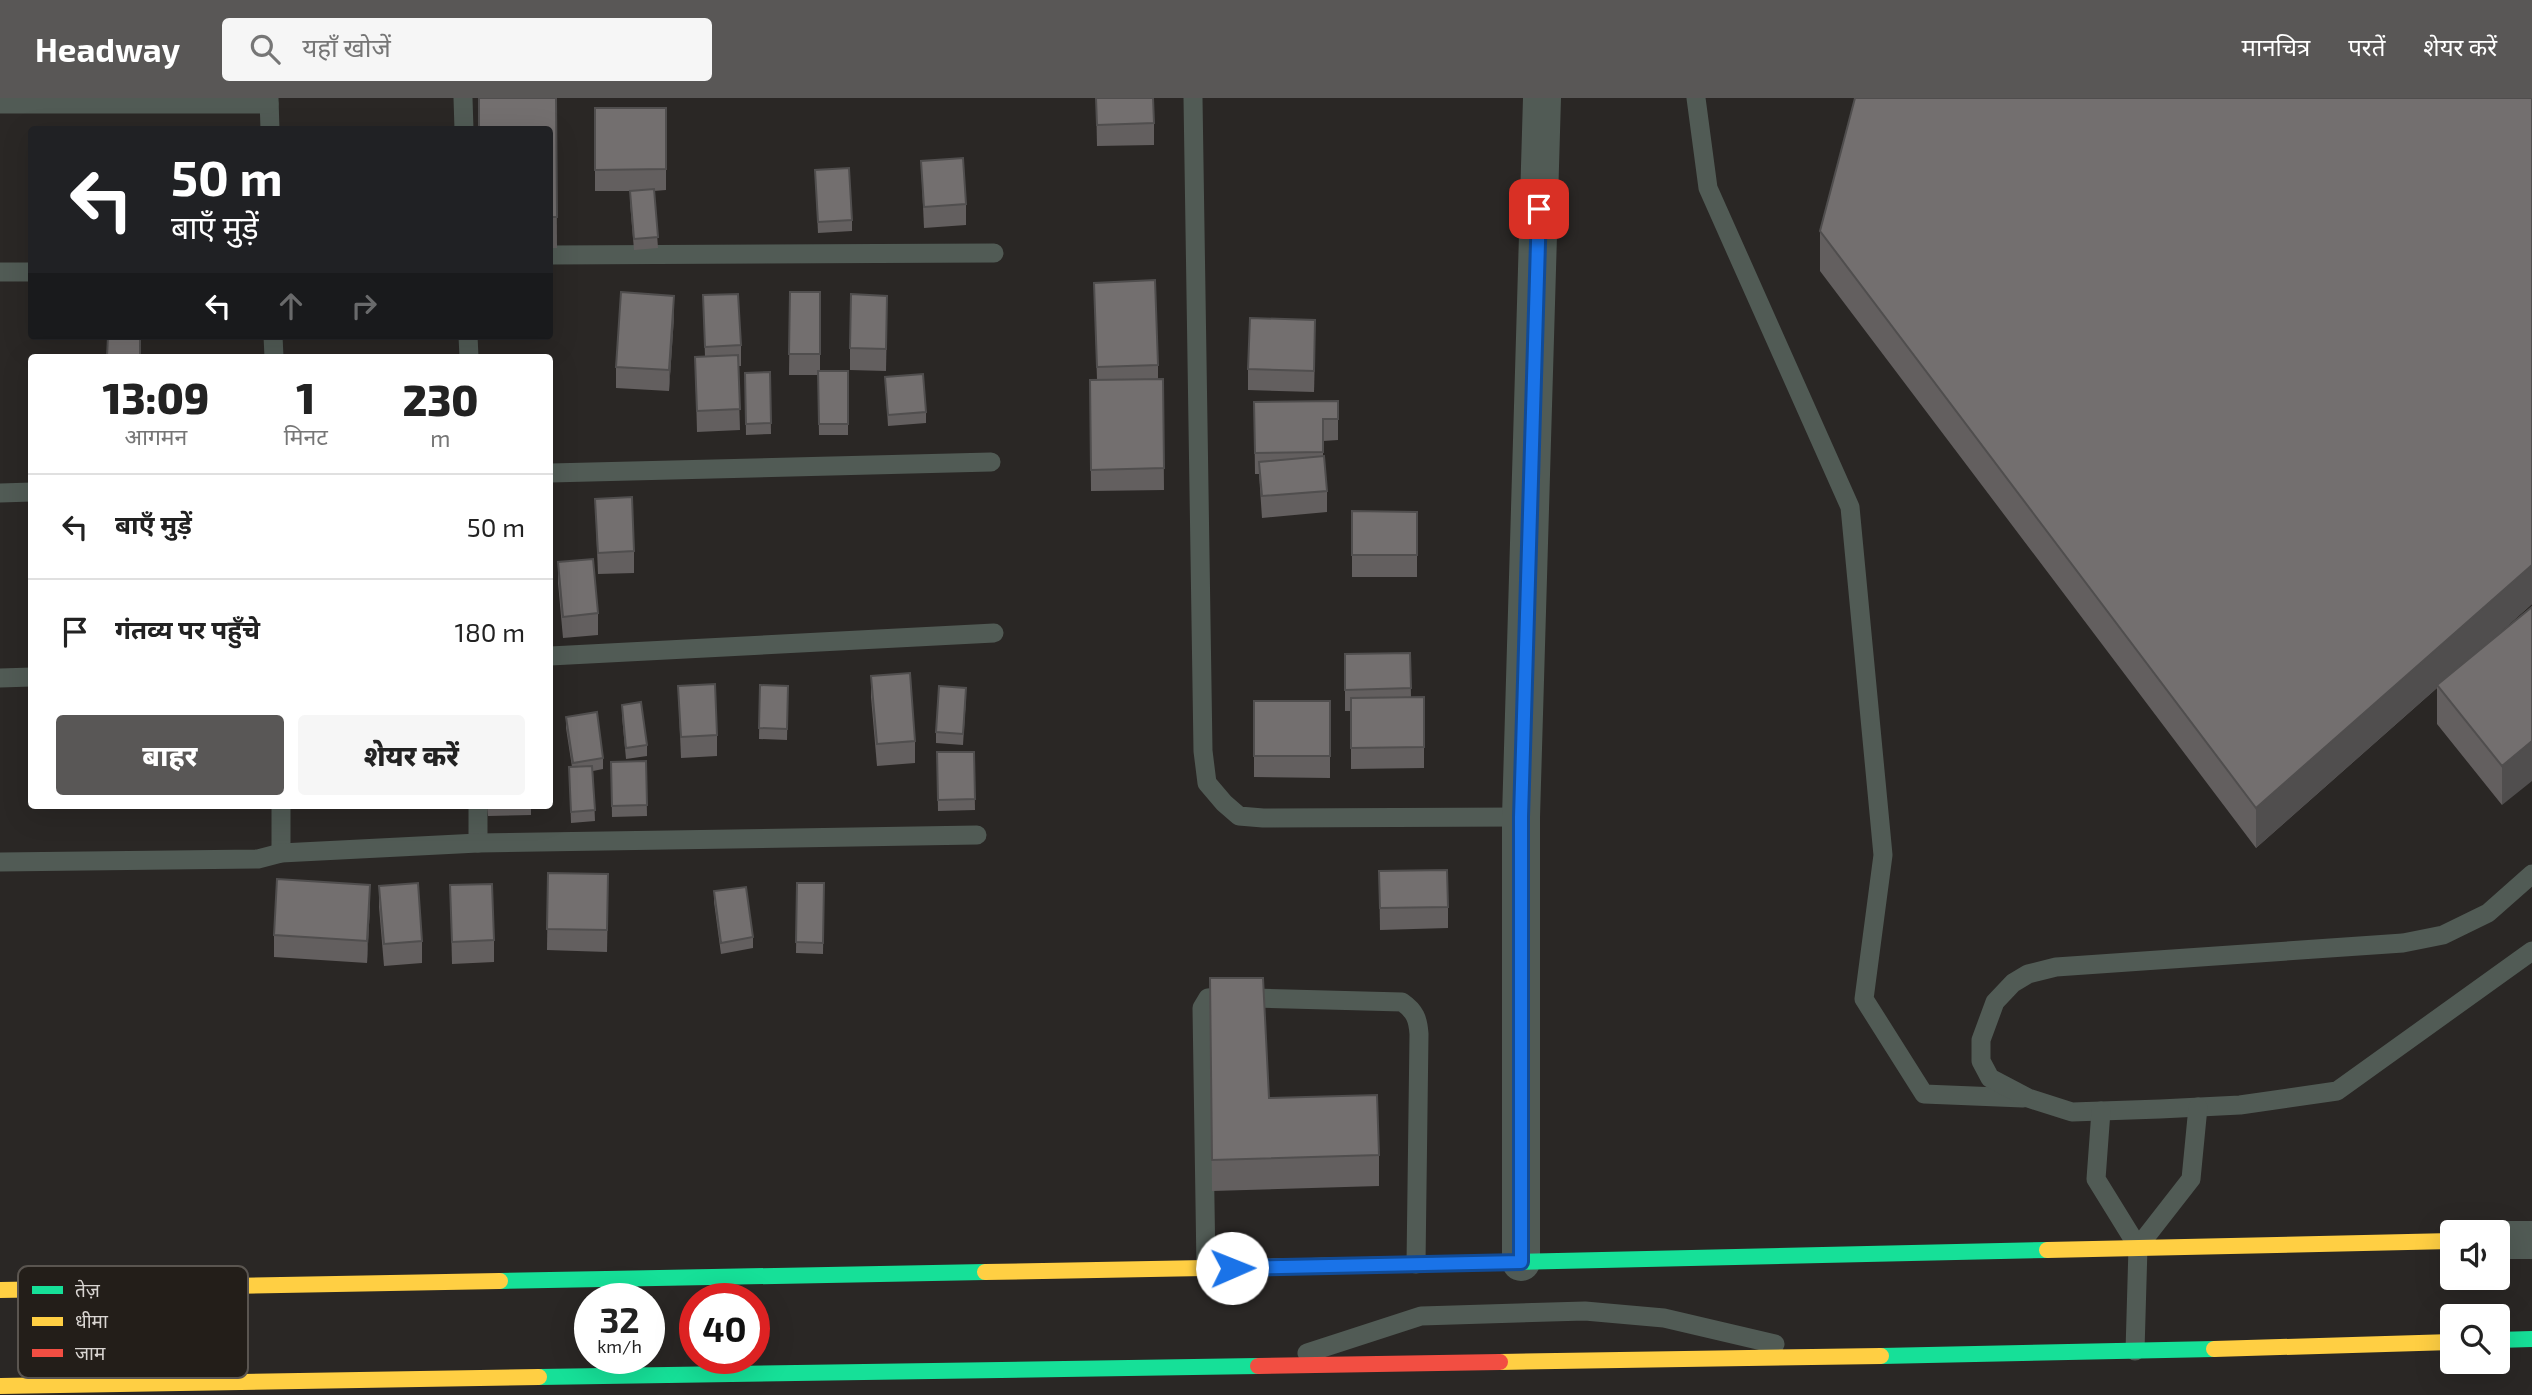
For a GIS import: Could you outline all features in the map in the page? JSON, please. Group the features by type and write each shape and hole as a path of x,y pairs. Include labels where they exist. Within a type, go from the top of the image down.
{"street":[{"path":"1521,1262 1521,817 1542,98"},
{"path":"2510,1240 2532,1240"},
{"path":"248,1285 1521,1262 2440,1241"},
{"path":"0,1290 18,1290"},
{"path":"2510,1340 2532,1339"},
{"path":"0,1386 2135,1351 2440,1342"}],"lane":[{"path":"463,98 464,126"},
{"path":"1193,98 1203,751 1207,783 1238,816 1521,817"},
{"path":"1696,98 1708,188 1850,507 1882,855 1864,999 1924,1094 2028,1098"},
{"path":"0,104 269,101 270,126"},
{"path":"553,255 994,253"},
{"path":"0,272 28,272"},
{"path":"553,472 991,462"},
{"path":"0,493 28,492"},
{"path":"553,656 994,633"},
{"path":"0,678 28,677"},
{"path":"281,809 281,853"},
{"path":"478,809 478,843"},
{"path":"0,862 258,859 281,853 478,843 977,835"},
{"path":"2532,874 2488,913 2443,935 2403,943 2056,967 2028,974 2013,983 1995,1002 1981,1040 1981,1061 1990,1078 2028,1098 2072,1112 2240,1105 2337,1091 2532,951"},
{"path":"1206,1268 1202,1008 1208,998 1218,997 1402,1002 1411,1008 1418,1019 1419,1034 1416,1264"},
{"path":"2138,1247 2191,1180 2198,1107"},
{"path":"2101,1111 2096,1179 2138,1247 2135,1351"},
{"path":"1269,1365 1421,1316 1585,1311 1664,1318 1824,1356"}],"building":[{"path":"479,98 556,98 557,217 553,217 553,126 479,126"},
{"path":"1096,98 1153,98 1154,123 1097,125"},
{"path":"1855,98 2532,98 2532,565 2256,808 1820,231"},
{"path":"595,108 666,108 666,169 595,170"},
{"path":"963,158 966,204 924,207 921,161"},
{"path":"849,168 852,220 818,222 815,170"},
{"path":"654,189 658,237 634,239 630,191"},
{"path":"1155,280 1158,365 1097,367 1094,283"},
{"path":"621,292 674,296 669,370 616,367"},
{"path":"790,292 820,292 820,354 789,354"},
{"path":"738,294 741,345 705,347 703,295"},
{"path":"851,294 887,296 886,349 850,348"},
{"path":"1250,318 1315,320 1314,371 1248,369"},
{"path":"108,340 140,340 140,354 107,354"},
{"path":"738,355 740,409 697,411 695,357"},
{"path":"818,371 848,371 848,424 819,424"},
{"path":"770,372 771,423 746,424 745,373"},
{"path":"923,374 926,412 888,415 885,377"},
{"path":"1163,379 1164,468 1091,470 1090,380"},
{"path":"1338,401 1338,419 1323,419 1323,452 1255,453 1254,402"},
{"path":"1324,456 1327,491 1262,496 1259,462"},
{"path":"632,497 634,551 598,553 595,499"},
{"path":"1352,511 1417,512 1417,555 1352,555"},
{"path":"593,559 598,613 563,617 558,562"},
{"path":"2532,607 2532,741 2502,766 2437,685"},
{"path":"1410,653 1411,688 1345,690 1345,654"},
{"path":"910,673 915,741 877,744 871,676"},
{"path":"715,684 717,735 681,737 678,686"},
{"path":"760,685 788,686 787,729 759,728"},
{"path":"939,686 966,688 963,734 936,732"},
{"path":"1424,697 1424,747 1351,748 1351,698"},
{"path":"1254,701 1330,701 1330,756 1254,756"},
{"path":"641,702 647,745 626,748 622,705"},
{"path":"597,712 603,758 573,763 566,717"},
{"path":"937,752 974,752 975,799 938,800"},
{"path":"646,761 647,805 612,806 611,762"},
{"path":"592,766 595,810 571,812 569,767"},
{"path":"1447,870 1448,907 1380,908 1379,871"},
{"path":"548,873 608,874 607,930 547,929"},
{"path":"277,879 370,885 367,941 274,935"},
{"path":"418,883 422,941 384,944 379,886"},
{"path":"797,883 824,883 823,943 796,942"},
{"path":"492,884 494,940 452,942 450,885"},
{"path":"746,887 753,937 721,943 714,891"},
{"path":"1210,978 1263,978 1269,1098 1377,1095 1379,1155 1212,1160"}],"traffic: fast":[{"path":"1422,1264 2047,1250"},
{"path":"500,1281 985,1272"},
{"path":"2510,1340 2532,1339"},
{"path":"1881,1356 2214,1349"},
{"path":"539,1377 1258,1366"}],"traffic: slow":[{"path":"2047,1250 2440,1241"},
{"path":"985,1272 1422,1264"},
{"path":"248,1286 500,1281"},
{"path":"0,1290 18,1290"},
{"path":"2214,1349 2440,1342"},
{"path":"1500,1362 1881,1356"},
{"path":"0,1386 539,1377"}],"traffic: jam":[{"path":"1258,1366 1500,1362"}],"route":[{"path":"1232,1268 1521,1262 1521,817 1539,209"}]}
